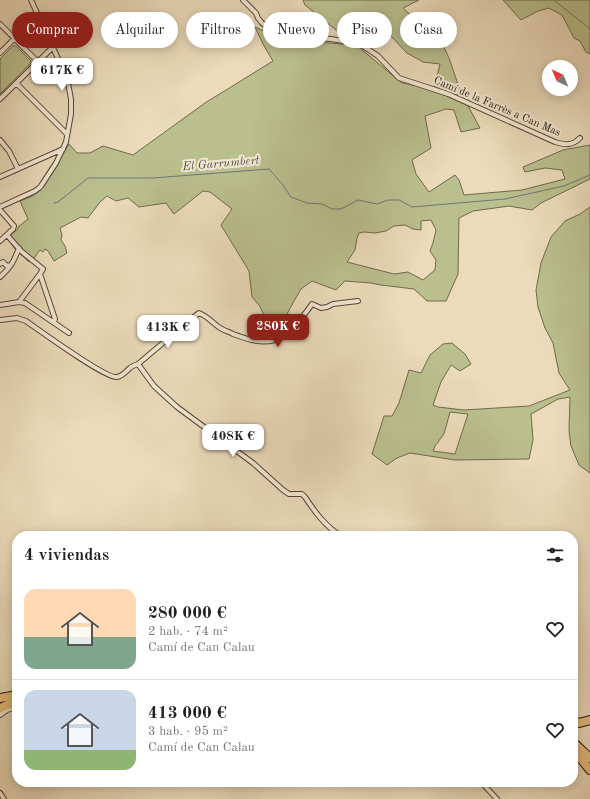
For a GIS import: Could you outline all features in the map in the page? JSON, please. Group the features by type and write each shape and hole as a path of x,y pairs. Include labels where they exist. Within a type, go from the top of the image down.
{"highway":[{"path":"0,693 12,694"},
{"path":"0,698 12,695"},
{"path":"0,701 12,700"},
{"path":"0,708 12,702"},
{"path":"578,723 590,720"},
{"path":"578,747 590,758"},
{"path":"578,752 590,762"},
{"path":"578,754 590,770"}],"street":[{"path":"31,0 37,12"},
{"name":"Camí de la Farrès a Can Mas","path":"243,0 256,13 262,23 282,35 331,39 360,44 378,56 399,78 448,94 563,145 576,142 580,138"},
{"path":"0,24 12,37"},
{"path":"0,53 12,41"},
{"path":"23,48 38,62"},
{"path":"0,99 52,48"},
{"path":"0,241 13,229 14,226 0,208 39,188 56,163 64,149 66,142 71,114 70,89 67,78 53,48"},
{"path":"16,83 67,134"},
{"path":"0,140 9,151 18,169"},
{"path":"0,177 64,149"},
{"path":"7,235 28,257 43,269 19,302"},
{"path":"0,277 14,262 19,248"},
{"path":"0,264 3,262 7,266 11,266"},
{"path":"40,274 55,319 54,322"},
{"path":"0,320 17,318 26,321 82,359 105,373 116,377 121,376 130,368 138,364 199,313 206,316 222,329 251,340 262,342 276,340 284,335 303,316 312,304 321,308 333,304 358,301"},
{"path":"0,305 19,302 25,304 69,333"},
{"path":"138,364 154,386 177,407 253,463 283,490 289,494 302,494 317,515 333,531"},
{"path":"0,715 12,708"},
{"path":"486,787 497,799"},
{"path":"0,793 4,799"}],"green space":[{"path":"303,0 419,0 403,8 407,12 400,12 400,46 392,37 392,12 337,12 337,30 329,24 329,12 314,12 305,5"},
{"path":"503,0 590,0 590,54 586,52 580,41 574,38 562,15 549,8 538,11 521,20"},
{"path":"255,27 263,31 263,44"},
{"path":"329,43 337,44 337,48 360,48 402,83 434,89 440,64 423,62 407,53 402,48 444,48 461,93 480,128 461,132 454,110 446,109 425,116 431,148 412,160 416,174 429,192 455,175 459,180 464,195 522,190 565,179 562,170 545,168 525,172 523,167 563,150 590,145 590,179 541,203 532,210 509,206 473,211 459,218 458,274 446,301 427,301 414,289 345,281 336,290 312,281 301,289 286,316 264,315 259,305 252,297 249,271 221,225 232,209 210,192 203,191 174,214 166,203 139,207 128,198 116,201 107,196 100,202 88,218 81,217 60,228 62,235 61,240 67,253 54,261 45,249 43,252 40,250 29,262 15,249 7,238 28,219 20,201 33,196 43,187 69,144 77,153 90,153 103,146 133,155 205,103 273,61 265,48 329,48","holes":["431,220 436,230 430,251 436,260 435,270 423,280 408,272 394,274 347,262 355,250 359,233 375,233 386,231 394,226 405,225 413,229 421,230 421,221"]},
{"path":"12,47 18,48 31,61 31,63 0,94 0,59"},
{"path":"590,207 590,473 579,465 571,446 569,431 570,397 558,399 531,414 533,440 529,459 455,460 410,453 397,458 387,465 372,454 384,416 392,416 399,403 409,370 421,373 430,355 443,344 452,343 465,354 471,364 460,371 451,365 441,382 433,405 438,407 464,410 529,406 570,390 559,373 553,343 545,328 538,307 536,290 541,263 551,237 565,221 580,214","holes":["450,412 468,414 455,454 433,451 444,434"]}],"waterway":[{"path":"554,0 590,29"},
{"name":"El Garrumbert","path":"54,203 58,202 88,178 153,178 269,169 291,197 307,203 322,204 332,209 341,209 358,200 377,204 388,200 399,200 412,207 505,199 564,186 590,175"}]}
